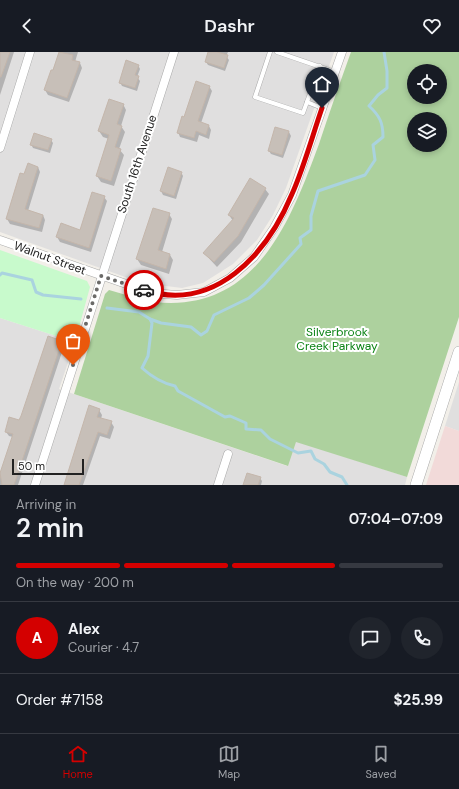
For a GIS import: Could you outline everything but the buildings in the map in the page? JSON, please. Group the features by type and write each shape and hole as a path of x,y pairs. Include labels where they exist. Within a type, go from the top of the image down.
{"street":[{"path":"0,148 30,52"},
{"name":"South 16th Avenue","path":"35,485 174,52"},
{"name":"Walnut Street","path":"0,240 152,293 178,296 204,292 230,278 254,257 292,195 342,52"},
{"path":"416,485 459,352"},
{"path":"218,485 228,454"}],"lane":[{"path":"270,52 255,97 303,113 320,66"},
{"path":"277,52 335,72"},
{"path":"307,102 322,108"}],"shaded area":[{"path":"0,52 334,52 286,188 273,215 257,240 233,264 203,283 182,288 142,283 0,232"},
{"path":"0,318 75,342 59,389 287,466 296,441 407,477 405,485 0,485"},
{"path":"459,382 459,431 445,426"},
{"path":"445,426 459,431 459,485 426,485"}],"green space":[{"name":"Silverbrook Creek Parkway","path":"351,52 459,52 459,317 407,477 296,442 288,466 74,394 105,294 109,290 140,299 163,303 202,299 228,288 251,271 269,250 298,198"},
{"path":"0,250 87,281 90,287 75,342 0,318"}],"waterway":[{"path":"107,308 139,312 150,319 161,323 191,327 201,335 207,331 214,315 249,298 264,285 301,244 300,238 311,230 311,216 318,191 365,175 375,160 373,145 383,137 383,132 380,120 369,106 378,95 387,88 387,71 384,52"},
{"path":"0,275 2,273 32,280 36,292 43,295 81,299"},
{"path":"150,319 152,323 148,356 142,368 153,377 175,386 178,391 225,417 230,416 246,423 246,429 261,430 270,439 298,453 311,451 315,459 324,464 330,472 342,477 347,485"}],"way so far":[{"path":"73,365 101,276 144,290"}],"route":[{"path":"144,290 152,293 178,296 204,292 230,278 254,257 274,228 292,195 322,108"}]}
